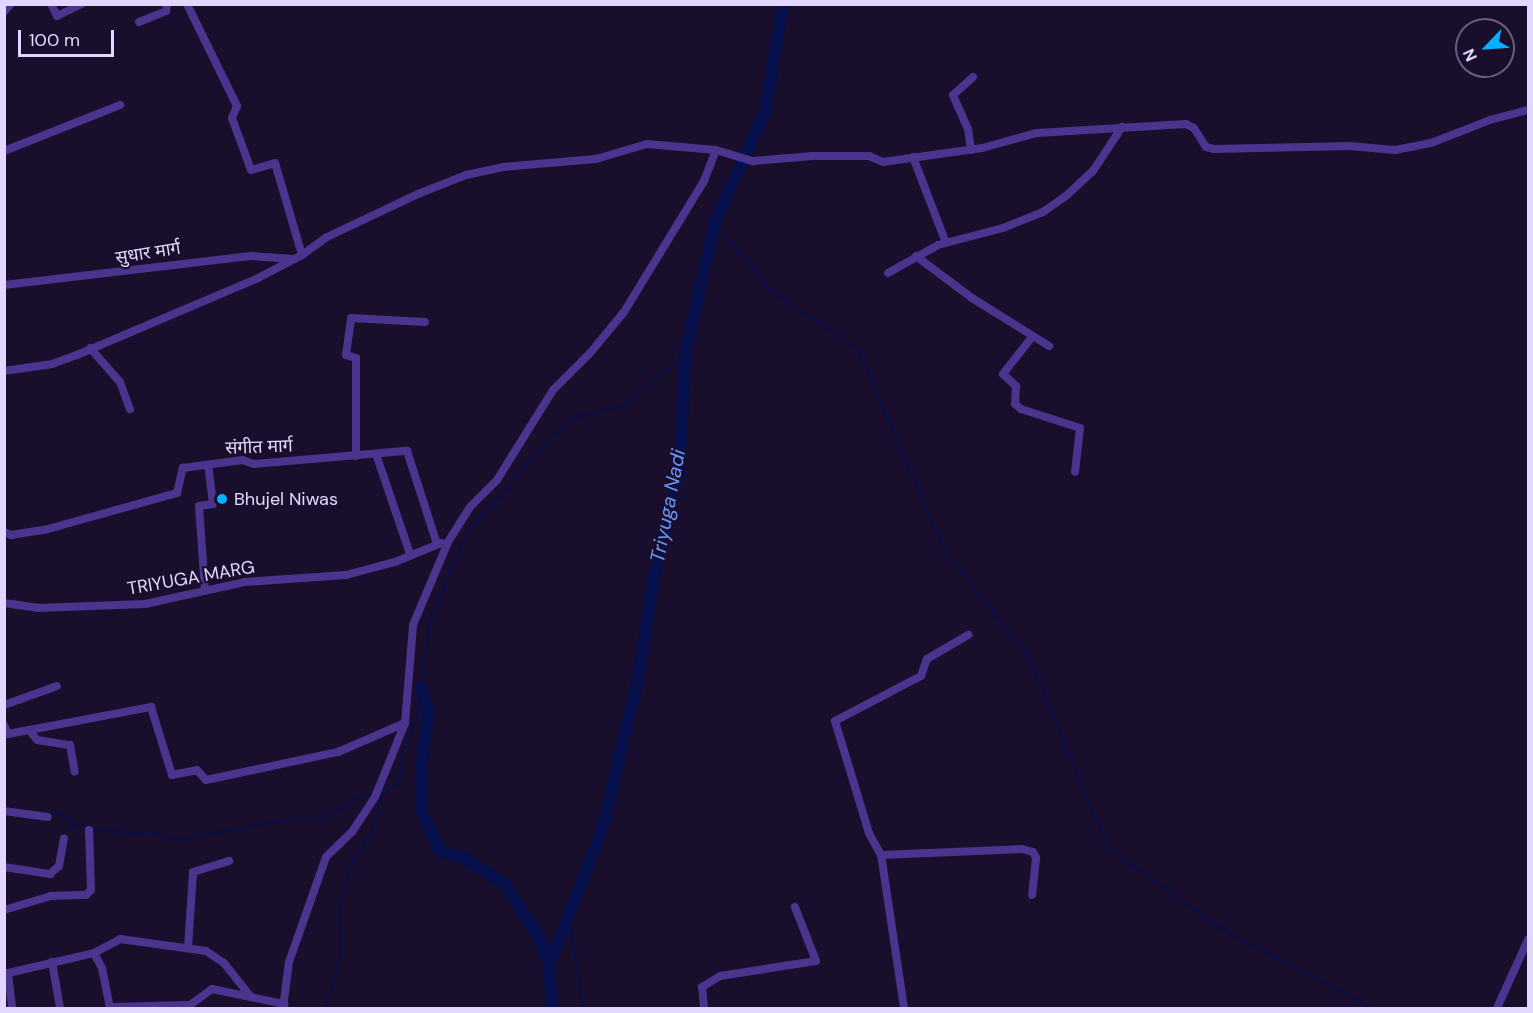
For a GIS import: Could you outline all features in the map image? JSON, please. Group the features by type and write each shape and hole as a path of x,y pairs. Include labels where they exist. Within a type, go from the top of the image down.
{"street":[{"path":"4,12 11,4"},
{"path":"51,4 57,16 82,4"},
{"path":"139,22 166,11 167,4"},
{"path":"187,4 237,106 232,118 251,170 274,163 299,257"},
{"path":"971,150 968,129 953,95 973,77"},
{"path":"4,151 120,105"},
{"path":"4,370 52,364 299,257 325,238 466,176 503,167 596,159 647,144 716,150 753,161 813,156 869,156 883,162 971,150 1037,133 1186,124 1194,128 1206,147 1214,149 1350,146 1395,150 1431,143 1490,120 1528,110"},
{"path":"888,273 916,256 946,243 1004,228 1066,196 1093,171 1122,127"},
{"path":"94,953 102,968 110,1008 189,1005 212,989 283,1006 289,962 326,857 352,831 375,797 405,723 412,625 448,542 470,507 496,480 553,390 591,352 624,312 704,181 716,150"},
{"path":"913,157 946,243"},
{"name":"सुधार मार्ग","path":"4,285 252,256 299,257"},
{"path":"916,256 1032,337 1049,346"},
{"path":"356,456 356,358 346,355 351,318 425,322"},
{"path":"1032,337 1003,374 1016,386 1015,404 1021,409 1080,428 1075,472"},
{"path":"90,348 120,382 130,409"},
{"name":"संगीत मार्ग","path":"4,532 11,535 48,529 177,493 183,468 407,451 437,544"},
{"path":"376,454 410,554"},
{"path":"205,590 199,506 213,504 208,465"},
{"name":"TRIYUGA MARG","path":"4,603 38,608 134,604 245,582 346,575 448,542"},
{"path":"904,1008 881,855 868,833 835,721 921,676 927,659 968,635"},
{"path":"4,705 57,686"},
{"path":"4,725 8,734 151,707 172,775 197,770 206,780 338,752 405,723"},
{"path":"29,730 37,740 70,745 75,772"},
{"path":"4,811 48,817"},
{"path":"4,910 51,896 86,895 92,890 89,830"},
{"path":"4,867 50,874 59,866 64,838"},
{"path":"881,855 918,851 1022,849 1033,852 1036,858 1032,895"},
{"path":"188,948 193,872 229,861"},
{"path":"704,1008 702,987 720,976 816,961 795,907"},
{"path":"12,1008 6,974 94,953 120,939 206,951 224,963 251,997"},
{"path":"1497,1008 1528,940"},
{"path":"52,962 60,1008"}],"waterway":[{"name":"Triyuga Nadi","path":"552,1008 549,966 602,830 637,684 655,572 680,466 685,354 715,222 765,112 783,4"},
{"path":"715,222 771,291 858,349 943,548 1028,655 1107,847 1220,928 1372,1008"},
{"path":"325,1008 341,957 339,909 354,859 371,833 384,792 396,785 401,771 401,755 416,723 430,622 466,535 552,436 576,417 624,405 685,354"},
{"path":"421,688 429,709 422,762 422,812 440,851 464,858 504,883 539,937 549,966"},
{"path":"92,831 150,833 178,840 281,821 321,820 371,790"},
{"path":"49,814 69,816 72,825 86,829"},
{"path":"569,915 583,1008"}],"place":[{"name":"Bhujel Niwas","path":"222,499"}]}
